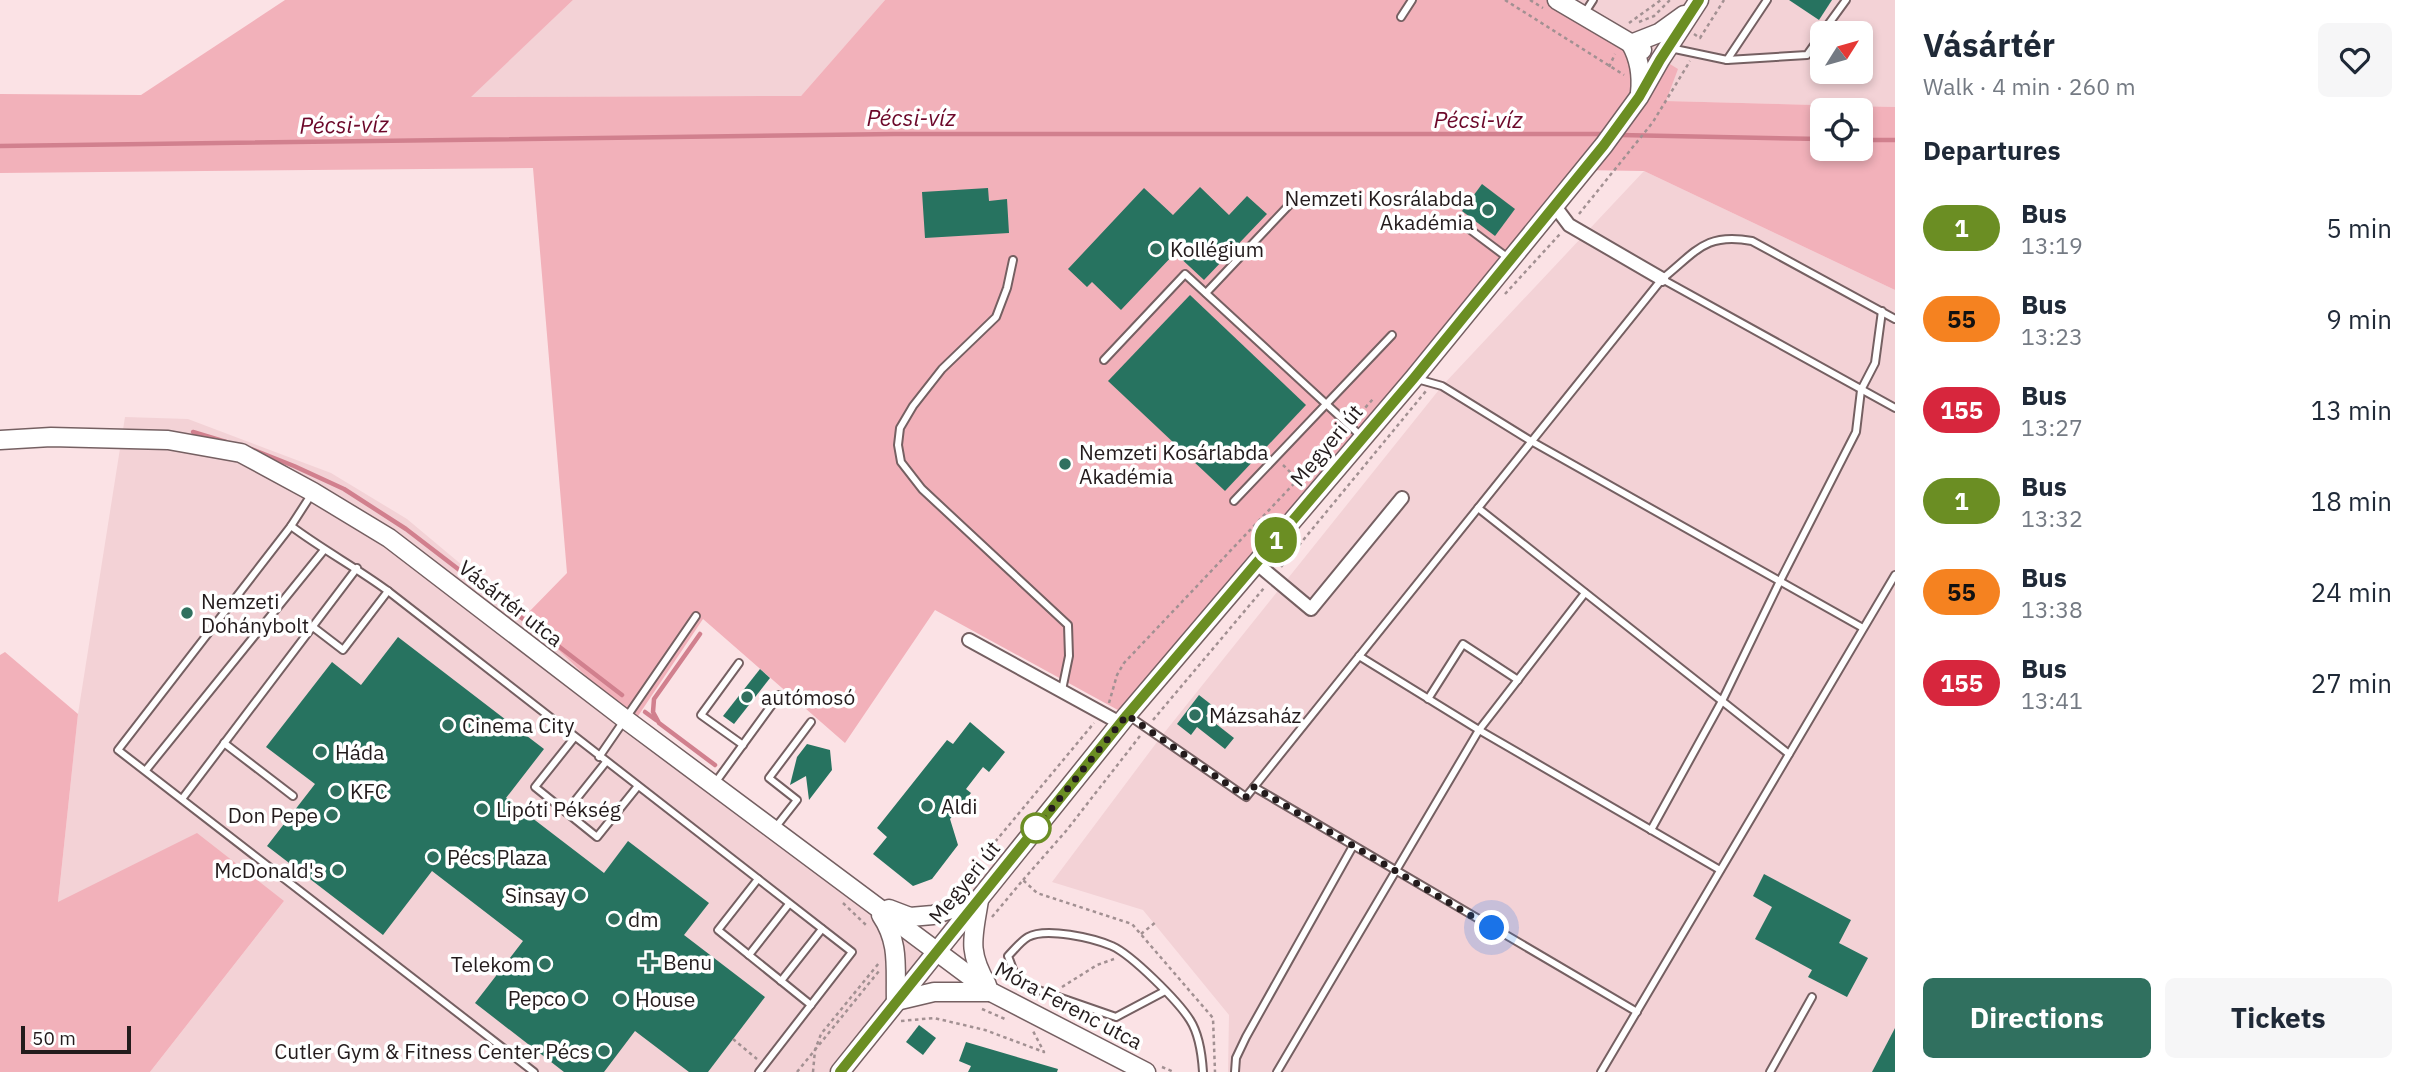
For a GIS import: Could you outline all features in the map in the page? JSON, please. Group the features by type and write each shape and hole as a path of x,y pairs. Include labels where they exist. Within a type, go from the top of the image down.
{"street":[{"path":"1557,0 1631,44 1664,54"},
{"path":"1631,44 1659,33 1698,2"},
{"name":"Megyeri út","path":"840,1072 902,1006 937,952 1124,719 1414,378 1604,145 1639,97 1698,2"},
{"path":"1631,44 1642,78 1639,97"},
{"path":"1554,205 1569,225 1662,279"},
{"name":"Vásártér utca","path":"0,440 51,437 180,442 241,453 313,492 389,538 625,719 937,952"},
{"path":"1256,563 1311,609 1402,498"},
{"path":"969,640 1062,692 1102,712 1124,719"},
{"path":"979,900 972,947 976,966 991,992 934,992 902,1006 890,929 873,903 910,917 933,915 979,900"},
{"name":"Móra Ferenc utca","path":"937,952 991,992 1146,1072"}],"lane":[{"path":"1401,17 1412,0"},
{"path":"1583,16 1593,0"},
{"path":"1727,60 1767,0"},
{"path":"1831,21 1846,0"},
{"path":"1664,54 1727,60 1807,55 1810,51"},
{"path":"1206,293 1292,203"},
{"path":"1460,222 1510,259"},
{"path":"1124,719 1146,728 1246,797 1662,279 1710,241 1728,237 1752,241 1895,319"},
{"path":"1013,260 1007,288 996,317 943,369 912,406 900,428 898,445 901,462 922,489 1068,625 1069,656 1062,692"},
{"path":"1104,360 1185,274 1363,438"},
{"path":"1662,279 1895,408"},
{"path":"1651,830 1722,701 1856,432 1861,390 1875,363 1882,311"},
{"path":"1234,501 1392,335"},
{"path":"1414,378 1442,386 1531,441 1864,628"},
{"path":"313,492 291,526 118,750 534,1072"},
{"path":"1478,508 1789,754"},
{"path":"291,526 324,550 357,568 852,952 759,1072"},
{"path":"146,771 324,550"},
{"path":"182,799 357,568"},
{"path":"1601,1072 1895,575"},
{"path":"313,627 343,650 388,592"},
{"path":"1278,1072 1479,730 1585,593"},
{"path":"599,757 696,616"},
{"path":"1429,699 1463,644 1518,680"},
{"path":"1359,656 1479,730 1720,870"},
{"path":"739,663 701,715 743,746"},
{"path":"714,785 779,695"},
{"path":"774,829 797,800 769,778 811,722"},
{"path":"574,738 535,787 597,837 638,786"},
{"path":"224,743 293,796"},
{"path":"566,812 606,762"},
{"path":"1254,787 1637,1012"},
{"path":"1235,1072 1236,1058 1246,1037 1353,846"},
{"path":"758,880 718,930 811,1005"},
{"path":"749,955 789,904"},
{"path":"781,981 822,929"},
{"path":"1165,991 1116,1017 1018,983 1008,956 1029,937 1056,932 1113,946 1137,964 1165,991 1191,1021 1202,1054 1203,1072"},
{"path":"1770,1072 1812,997"}],"path":[{"path":"1506,0 1627,77"},
{"path":"1500,299 1569,225 1653,122 1693,55 1700,38"},
{"path":"990,920 1433,383"},
{"path":"952,894 1102,712"},
{"path":"1023,880 1037,893 1132,924 1213,1018 1215,1072"},
{"path":"839,900 867,925"},
{"path":"1141,934 1156,922"},
{"path":"1050,993 1097,965 1113,961 1118,950"},
{"path":"813,1072 815,1050 821,1034 876,965 893,957"},
{"path":"991,992 981,1009 1006,1019"},
{"path":"902,1006 900,1021 934,1018 985,1030 1044,1052 1032,1028 1043,1034"},
{"path":"733,1039 765,1065"},
{"path":"797,1072 815,1050"}],"shaded area":[{"path":"285,0 573,0 471,97 801,96 885,0 1565,0 1678,69 1666,101 1810,105 1810,161 1873,161 1873,106 1895,107 1895,290 1644,171 1577,170 1127,715 935,610 845,743 703,619 634,722 524,617 567,573 533,168 0,173 0,94 141,95"},
{"path":"573,0 885,0 801,96 470,97"},
{"path":"1565,0 1895,0 1895,107 1873,106 1873,98 1810,98 1810,105 1665,101"},
{"path":"1644,171 1895,290 1895,1072 1228,1072 1229,1015 1143,910 1052,882 1160,738 1442,386"},
{"path":"125,417 188,419 331,473 407,519 524,617 634,722 935,955 838,1072 150,1072 284,901 58,902 78,714"},
{"path":"5,652 78,714 58,902 197,833 284,901 150,1072 0,1072 0,655"}],"building":[{"path":"1789,0 1832,0 1819,20"},
{"name":"Nemzeti Kosrálabda Akadémia","path":"1482,184 1515,209 1495,236 1462,211"},
{"name":"Kollégium","path":"1200,187 1229,215 1247,196 1267,214 1204,280 1175,253 1121,310 1092,282 1087,287 1068,269 1144,188 1173,215"},
{"path":"988,188 989,201 1007,199 1009,233 925,238 922,192"},
{"name":"Nemzeti Kosárlabda Akadémia","path":"1190,295 1306,405 1225,491 1108,381"},
{"name":"Pécs Plaza","path":"398,637 544,749 506,798 604,873 628,841 709,903 684,935 765,997 708,1072 689,1072 635,1031 604,1072 564,1072 475,1003 523,941 432,871 383,935 267,846 315,784 266,747 332,662 361,685"},
{"name":"autómosó","path":"760,669 770,678 734,724 723,716"},
{"path":"1199,695 1213,706 1206,716 1234,738 1225,749 1197,727 1191,735 1177,724"},
{"name":"Aldi","path":"970,722 1005,752 989,772 983,767 966,789 971,793 950,819 958,845 932,879 913,886 873,854 887,837 877,828 947,740 953,744"},
{"path":"807,744 830,750 832,770 809,800 806,776 790,785 797,757"},
{"path":"1764,874 1851,920 1839,943 1868,958 1847,997 1808,977 1812,970 1755,939 1772,907 1753,896"},
{"path":"919,1025 936,1038 923,1055 906,1042"},
{"path":"1895,1028 1895,1072 1872,1072"},
{"path":"966,1042 1058,1069 1057,1072 968,1072 971,1066 959,1061"}],"waterway":[{"name":"Pécsi-víz","path":"0,146 894,134 1604,134"},
{"name":"Pécsi-víz","path":"1620,135 1810,139"},
{"name":"Pécsi-víz","path":"1873,140 1895,140"},
{"path":"193,432 226,442"},
{"path":"251,449 344,489 406,529 622,695"},
{"path":"700,634 654,699 653,712 659,723 715,765"},
{"path":"645,712 656,720"}],"bus line":[{"name":"1","path":"840,1072 1127,715 1414,378 1604,145 1639,97 1699,0"}],"place":[{"name":"Nemzeti Kosrálabda Akadémia","path":"1488,210"},
{"name":"Kollégium","path":"1156,249"},
{"name":"Nemzeti Kosárlabda Akadémia","path":"1065,464"},
{"name":"Nemzeti Dohánybolt","path":"187,613"},
{"name":"autómosó","path":"747,697"},
{"name":"Mázsaház","path":"1195,715"},
{"name":"Cinema City","path":"448,725"},
{"name":"Háda","path":"321,752"},
{"name":"KFC","path":"336,791"},
{"name":"Aldi","path":"927,806"},
{"name":"Lipóti Pékség","path":"482,809"},
{"name":"Don Pepe","path":"332,815"},
{"name":"Pécs Plaza","path":"433,857"},
{"name":"McDonald's","path":"338,870"},
{"name":"Sinsay","path":"580,895"},
{"name":"dm","path":"614,919"},
{"name":"Benu","path":"649,962"},
{"name":"Telekom","path":"545,964"},
{"name":"Pepco","path":"580,998"},
{"name":"House","path":"621,999"},
{"name":"Cutler Gym & Fitness Center Pécs","path":"604,1051"}],"route":[{"path":"1036,828 1127,715 1246,797 1254,787 1492,928"}]}
